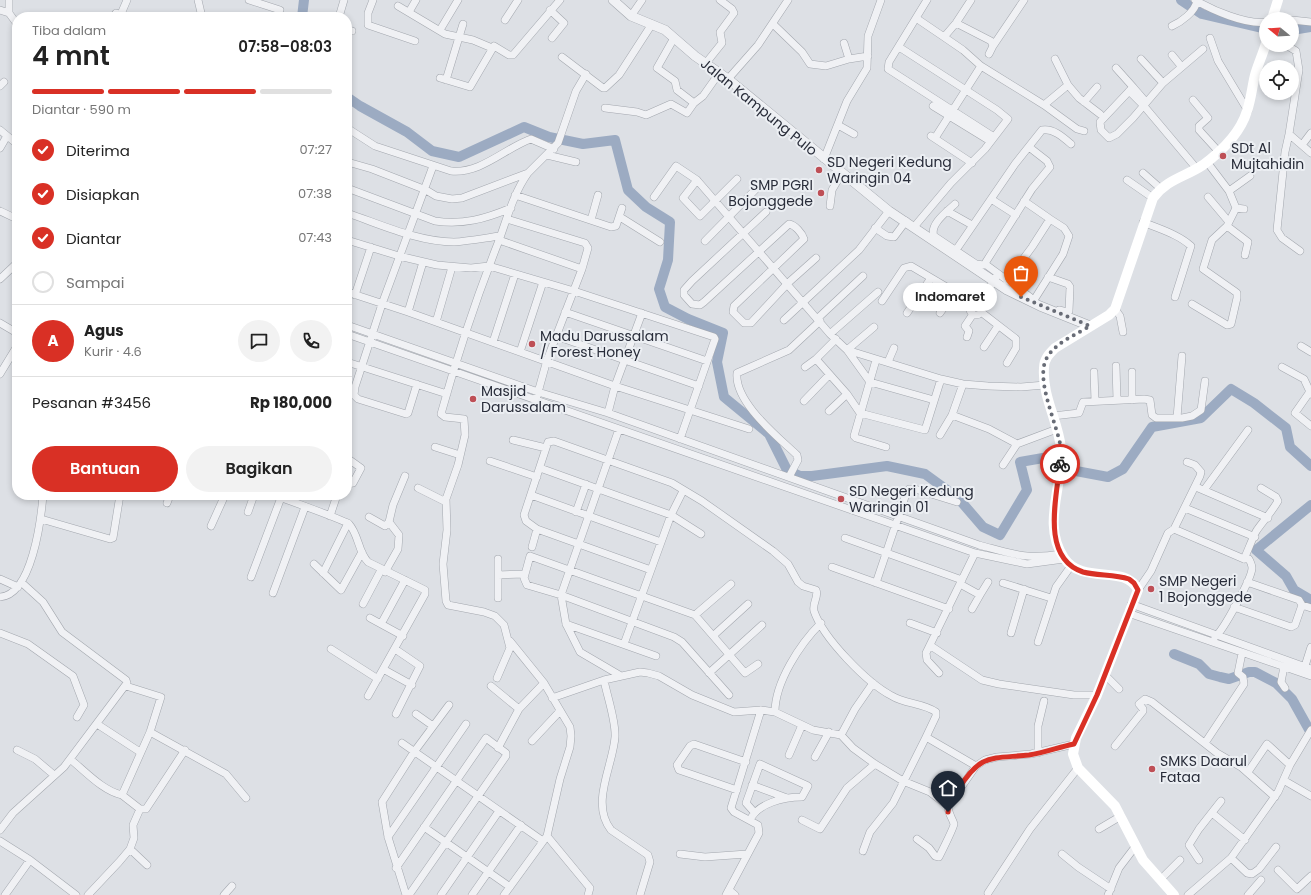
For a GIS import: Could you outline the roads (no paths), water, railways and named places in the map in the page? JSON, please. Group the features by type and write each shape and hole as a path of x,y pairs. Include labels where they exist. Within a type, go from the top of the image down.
{"main road":[{"path":"1274,12 1278,0"},
{"path":"1174,895 1143,860 1115,806 1078,768 1073,754 1074,744 1096,697 1123,630 1129,609 1138,590 1134,583 1129,579 1112,575 1090,574 1065,560 1054,525 1054,504 1061,449 1045,384 1044,366 1048,355 1055,348 1115,309 1153,198 1160,188 1207,162 1235,135 1248,111 1256,73 1263,52"}],"street":[{"path":"9,0 9,13"},
{"path":"124,12 127,0"},
{"path":"198,0 201,12"},
{"path":"253,0 280,10"},
{"path":"340,12 344,0"},
{"path":"373,0 368,13 368,25 415,42"},
{"path":"408,12 416,0"},
{"path":"440,30 458,0"},
{"path":"506,20 518,0"},
{"path":"398,6 445,34 473,40 492,48 495,46 509,55 513,55 560,0"},
{"name":"Jalan Kampung Pulo","path":"613,0 631,16 662,28 695,56 720,72 889,211 1040,306 1090,326"},
{"path":"631,16 642,0"},
{"path":"706,63 722,43 720,32 734,13 732,9 720,0"},
{"path":"728,79 754,50 788,0"},
{"path":"824,159 847,101 859,79 866,71 868,36 881,0"},
{"path":"927,0 889,62 888,69 992,140"},
{"path":"944,37 956,23 971,0"},
{"path":"990,54 993,46 1024,0"},
{"path":"1172,26 1179,23 1190,12 1196,2 1248,22 1259,24"},
{"path":"0,10 9,13 12,17"},
{"path":"550,10 564,24 552,38"},
{"path":"916,18 963,50 981,66 1044,105 1078,129 1084,131"},
{"path":"1299,21 1311,22"},
{"path":"956,23 991,41 993,46"},
{"path":"464,24 443,79 470,87 492,48"},
{"path":"562,57 605,88 619,74 652,24"},
{"path":"773,24 802,52 810,64 826,66 849,59 868,56"},
{"path":"674,38 657,68 675,81 677,90 694,103"},
{"path":"1210,38 1218,62 1248,111"},
{"path":"844,43 849,59"},
{"path":"875,228 887,236 894,237 910,224 972,163 1007,121 1007,117 899,47"},
{"path":"1131,89 1100,122 1099,126 1106,135 1112,137 1145,104 1163,83 1181,66 1203,49"},
{"path":"1296,52 1300,65 1285,152 1277,230 1282,238 1300,251"},
{"path":"1172,55 1181,66"},
{"path":"1055,59 1068,85 1084,102 1100,114"},
{"path":"1141,59 1163,83"},
{"path":"972,163 933,137 951,113 981,66"},
{"path":"1116,68 1131,89 1145,104 1196,169"},
{"path":"605,108 637,112 646,115 671,104 687,113 694,103 703,96 720,72"},
{"path":"497,678 510,648 504,625 495,616 484,612 448,605 446,601 443,564 447,530 446,496 460,455 465,425 462,419 442,416 456,363 515,195 528,173 556,146 576,91 586,74"},
{"path":"1044,105 1068,85"},
{"path":"1084,102 1097,87"},
{"path":"1193,100 1208,118 1199,126 1198,130 1219,152"},
{"path":"933,106 951,113"},
{"path":"838,125 854,134"},
{"path":"956,250 972,225 1040,132 1044,129 1057,133 1071,144"},
{"path":"0,130 12,140"},
{"path":"352,131 375,146 451,172 462,171 492,160 531,139 556,146"},
{"path":"1302,145 1311,133"},
{"path":"1289,134 1311,153"},
{"path":"0,148 7,136"},
{"path":"955,204 934,226 934,236 976,264 980,266 985,264 1024,201 1050,167 1047,161 1029,147"},
{"path":"547,155 576,162"},
{"path":"1192,304 1224,324 1231,324 1237,293 1203,269 1212,240 1228,224 1236,208 1229,191 1207,162"},
{"path":"352,163 372,169 444,198 462,198 528,173"},
{"path":"417,384 408,413 406,414 356,398 354,395 355,387 382,304 399,256 426,190 433,166"},
{"path":"654,197 676,166 697,180 833,336 847,350 870,382 934,400"},
{"path":"830,206 832,190 842,173"},
{"path":"1143,173 1160,188"},
{"path":"1229,191 1250,176"},
{"path":"697,180 681,200 700,216 737,179"},
{"path":"1127,180 1153,198"},
{"path":"704,241 730,217 757,188"},
{"path":"352,190 435,221 462,223 486,218 511,208"},
{"path":"515,195 613,227 616,226 622,208"},
{"path":"591,220 598,195"},
{"path":"1208,198 1228,224 1248,242 1245,255"},
{"path":"991,199 1016,215"},
{"path":"1024,201 1068,232 1063,254 1034,300"},
{"path":"1236,208 1244,209"},
{"path":"0,211 12,217"},
{"path":"784,320 859,250 889,211"},
{"path":"948,211 972,225"},
{"path":"766,212 684,290 684,295 692,304 700,305 704,302 789,224 793,225 804,239 773,267 734,306 733,312 747,324 750,323 788,283 816,258"},
{"path":"352,216 427,238 454,242 499,238 582,269"},
{"path":"620,217 660,242"},
{"path":"507,219 585,243 588,248 574,291 547,360 536,400"},
{"path":"1007,281 1050,219"},
{"path":"1144,222 1186,241 1191,246 1175,297"},
{"path":"352,241 423,262 452,267 489,266 574,291 714,337 715,339 680,439"},
{"path":"355,295 371,247"},
{"path":"408,312 423,262"},
{"path":"985,264 996,278 1007,281 1034,300 1067,312 1070,311 1070,287 1068,284 1048,277"},
{"path":"882,301 907,265 918,269 955,292 972,305"},
{"path":"436,322 452,267"},
{"path":"0,279 12,268"},
{"path":"493,342 516,274"},
{"path":"780,485 798,460 797,455 757,418 742,392 737,374 789,350 863,276"},
{"path":"907,313 931,278"},
{"path":"981,312 982,308 980,304 996,278"},
{"path":"520,352 543,282"},
{"path":"805,368 816,359 833,336 878,292"},
{"path":"940,313 955,292"},
{"path":"352,294 547,360 616,386 749,429"},
{"path":"972,305 976,303 980,304"},
{"path":"972,305 970,310 973,314"},
{"path":"1115,309 1120,316 1123,332"},
{"path":"565,312 707,361"},
{"path":"966,337 970,331 965,326 973,314 981,312"},
{"path":"981,312 1016,339 1016,348 1007,363"},
{"path":"608,413 624,360 642,313"},
{"path":"0,323 12,330"},
{"path":"984,347 998,326"},
{"path":"352,327 538,392 608,413 660,433 789,474 979,545 1021,557 1065,560"},
{"path":"847,350 874,327"},
{"path":"352,336 975,553 1026,564 1065,560"},
{"path":"556,336 699,386"},
{"path":"1301,346 1311,352"},
{"path":"888,362 894,348"},
{"path":"847,350 876,360 888,362 941,379 963,384 1021,387 1045,384"},
{"path":"0,374 12,354"},
{"path":"1177,418 1182,356"},
{"path":"816,359 847,394 860,413 924,430 927,427 941,379"},
{"path":"876,360 854,437 886,447"},
{"path":"352,364 447,394"},
{"path":"1116,366 1117,400"},
{"path":"1282,367 1304,379 1309,386 1310,393 1295,413 1311,426"},
{"path":"1094,372 1095,401"},
{"path":"1132,372 1132,400"},
{"path":"804,401 829,375"},
{"path":"1053,416 1079,413 1082,402 1150,400 1152,415 1156,418 1192,416 1201,411 1205,381"},
{"path":"940,435 952,415 963,384"},
{"path":"829,411 847,394"},
{"path":"952,415 989,429 1017,444"},
{"path":"619,429 561,595 566,624 580,652 621,676"},
{"path":"1003,465 1017,444 1057,429"},
{"path":"1204,490 1248,430"},
{"path":"658,442 660,433"},
{"path":"513,440 546,448"},
{"path":"651,570 537,529 526,521 524,517 548,442 554,441 667,481 702,501 788,564 798,582 803,586 816,590 817,592 814,609 820,623 841,651 872,683 892,696 936,712 936,716 926,737 890,808 870,832 863,851"},
{"path":"435,447 460,455"},
{"path":"713,461 716,451"},
{"path":"490,461 537,477"},
{"path":"352,462 361,468 352,483"},
{"path":"1138,590 1151,571 1168,533 1174,530 1178,518 1196,487 1201,472 1195,464 1187,462"},
{"path":"540,468 671,515 701,534"},
{"path":"369,517 385,526 389,522 393,505 405,476"},
{"path":"576,512 586,484"},
{"path":"1196,487 1268,518"},
{"path":"418,488 446,502"},
{"path":"876,583 906,494 912,488 957,502"},
{"path":"1244,559 1255,537 1256,531 1268,518 1278,501 1261,488"},
{"path":"624,644 671,515 683,491"},
{"path":"531,495 661,542"},
{"path":"0,598 9,596 19,585 35,549 41,519 43,500"},
{"path":"41,519 110,539 113,538 119,500"},
{"path":"211,526 223,500"},
{"path":"248,512 252,500"},
{"path":"251,577 278,500"},
{"path":"288,500 348,523 368,562 383,571 423,587 426,592 403,636 368,696"},
{"path":"330,516 335,500"},
{"path":"273,592 305,507"},
{"path":"1185,508 1255,537"},
{"path":"362,604 398,549 400,535 389,522"},
{"path":"323,573 348,523"},
{"path":"532,547 537,529"},
{"path":"1174,530 1244,559 1249,559 1252,568 1247,582 1218,635 1209,642"},
{"path":"844,538 961,582 980,595"},
{"path":"314,564 340,590 342,590 362,552"},
{"path":"939,673 926,658 975,553"},
{"path":"729,695 678,639 561,595 527,585 524,581 524,574 530,556 696,615 745,673 748,673 758,664"},
{"path":"498,559 498,598"},
{"path":"1038,642 1051,598 1062,576 1065,560"},
{"path":"832,568 949,609"},
{"path":"498,575 524,574"},
{"path":"0,579 19,585 43,602 62,632 126,680 126,686 70,759 13,812 0,830"},
{"path":"381,624 405,580"},
{"path":"972,609 988,582"},
{"path":"1247,582 1299,600 1302,605 1311,609"},
{"path":"1003,583 1051,598"},
{"path":"696,615 731,584"},
{"path":"1011,633 1024,590"},
{"path":"714,635 748,604"},
{"path":"1234,607 1294,627 1302,605"},
{"path":"1129,609 1218,635 1308,668 1311,647"},
{"path":"1129,609 1209,642 1311,676"},
{"path":"370,618 403,636"},
{"path":"775,712 776,698 785,674 807,638 820,623"},
{"path":"910,623 937,633"},
{"path":"566,624 656,656"},
{"path":"709,673 762,626"},
{"path":"0,632 28,644 73,676 84,705 77,717"},
{"path":"504,895 545,838 570,747 570,726 544,683 508,639"},
{"path":"931,646 982,680 999,684 1096,697"},
{"path":"331,649 378,679"},
{"path":"395,649 420,666 412,685 396,714"},
{"path":"1204,743 1243,686 1241,676 1242,653"},
{"path":"1284,667 1281,682 1285,688"},
{"path":"384,669 412,685"},
{"path":"552,698 604,680 640,672 648,673 671,682 692,695 734,712 761,710 775,712 813,730 841,735 853,748 875,764 904,781 930,792 948,806"},
{"path":"1105,675 1119,689"},
{"path":"604,680 615,737 604,786 603,810 607,825 611,830 648,856 650,862 640,895"},
{"path":"498,748 519,709 544,683"},
{"path":"841,735 851,715 872,683"},
{"path":"122,795 150,732 161,697 126,686"},
{"path":"491,686 519,709"},
{"path":"1115,746 1143,711 1139,704 1144,699 1152,702 1217,753 1237,763 1275,797"},
{"path":"1038,753 1038,726 1044,701"},
{"path":"407,895 396,868 382,802 414,752 450,704"},
{"path":"735,895 727,892 759,831 758,825 732,810 761,710"},
{"path":"532,741 560,711"},
{"path":"416,714 433,726"},
{"path":"97,724 140,752"},
{"path":"388,836 466,724"},
{"path":"789,755 802,725"},
{"path":"1188,895 1231,858 1245,840 1285,781 1290,765 1311,730"},
{"path":"150,732 226,774 246,798"},
{"path":"815,757 829,732"},
{"path":"926,737 976,766"},
{"path":"396,868 486,738 506,754 446,842 407,895"},
{"path":"402,743 521,825 545,838 590,888 588,895"},
{"path":"737,790 679,770 677,765 690,746 694,744 746,762"},
{"path":"917,839 929,848 935,856 939,857 943,845 954,830 953,823 948,812 948,806 976,766 985,760 997,757 1038,753 1074,744"},
{"path":"1248,772 1267,744 1290,765"},
{"path":"18,750 35,759 54,775"},
{"path":"70,759 114,793 122,795 140,809 146,809 185,750"},
{"path":"750,820 754,812 775,802 788,798 802,797 808,786 760,764 746,803 754,812"},
{"path":"802,820 820,829 847,788 875,764"},
{"path":"988,893 1030,829 1078,768"},
{"path":"1285,781 1311,796"},
{"path":"752,785 788,798"},
{"path":"1199,860 1189,845 1221,801"},
{"path":"88,895 130,849 134,838 133,825 140,809"},
{"path":"441,895 500,811"},
{"path":"1212,813 1245,840"},
{"path":"1099,829 1121,816"},
{"path":"472,895 521,825"},
{"path":"424,827 510,887"},
{"path":"0,841 30,860 74,895"},
{"path":"1062,854 1109,892 1119,868 1135,847"},
{"path":"1231,858 1247,873 1252,874 1258,870 1276,847"},
{"path":"130,849 147,865"},
{"path":"680,854 705,857 747,854"},
{"path":"5,895 30,860"},
{"path":"1160,880 1180,860"},
{"path":"1278,870 1296,889 1311,876"},
{"path":"1248,895 1261,880"},
{"path":"224,895 232,886"}],"waterway":[{"path":"303,12 304,0"},
{"path":"1181,0 1202,14 1259,27"},
{"path":"1299,29 1311,27"},
{"path":"352,100 407,132 432,151 459,157 524,127 549,137 583,144 615,140 628,190 646,207 670,222 668,260 659,289 665,307 688,319 723,333 717,362 724,397 769,434 787,470 800,476 812,476 887,466 925,474 958,498 983,527 1000,535 1027,490 1020,462 1043,458 1060,468 1108,477 1123,469 1152,427 1201,418 1231,389 1254,403 1286,428 1290,447 1311,466"},
{"path":"1311,505 1256,550 1286,576 1294,590 1311,600"},
{"path":"1174,654 1199,664 1209,674 1229,679 1249,672 1255,672 1276,683 1292,699 1311,733"}],"place":[{"name":"SDt Al Mujtahidin","path":"1223,156"},
{"name":"SD Negeri Kedung Waringin 04","path":"819,170"},
{"name":"SMP PGRI Bojonggede","path":"821,193"},
{"name":"Indomaret","path":"1021,297"},
{"name":"Madu Darussalam / Forest Honey","path":"532,344"},
{"name":"Masjid Darussalam","path":"473,399"},
{"name":"SD Negeri Kedung Waringin 01","path":"841,499"},
{"name":"SMP Negeri 1 Bojonggede","path":"1151,589"},
{"name":"SMKS Daarul Fataa","path":"1152,769"}]}
